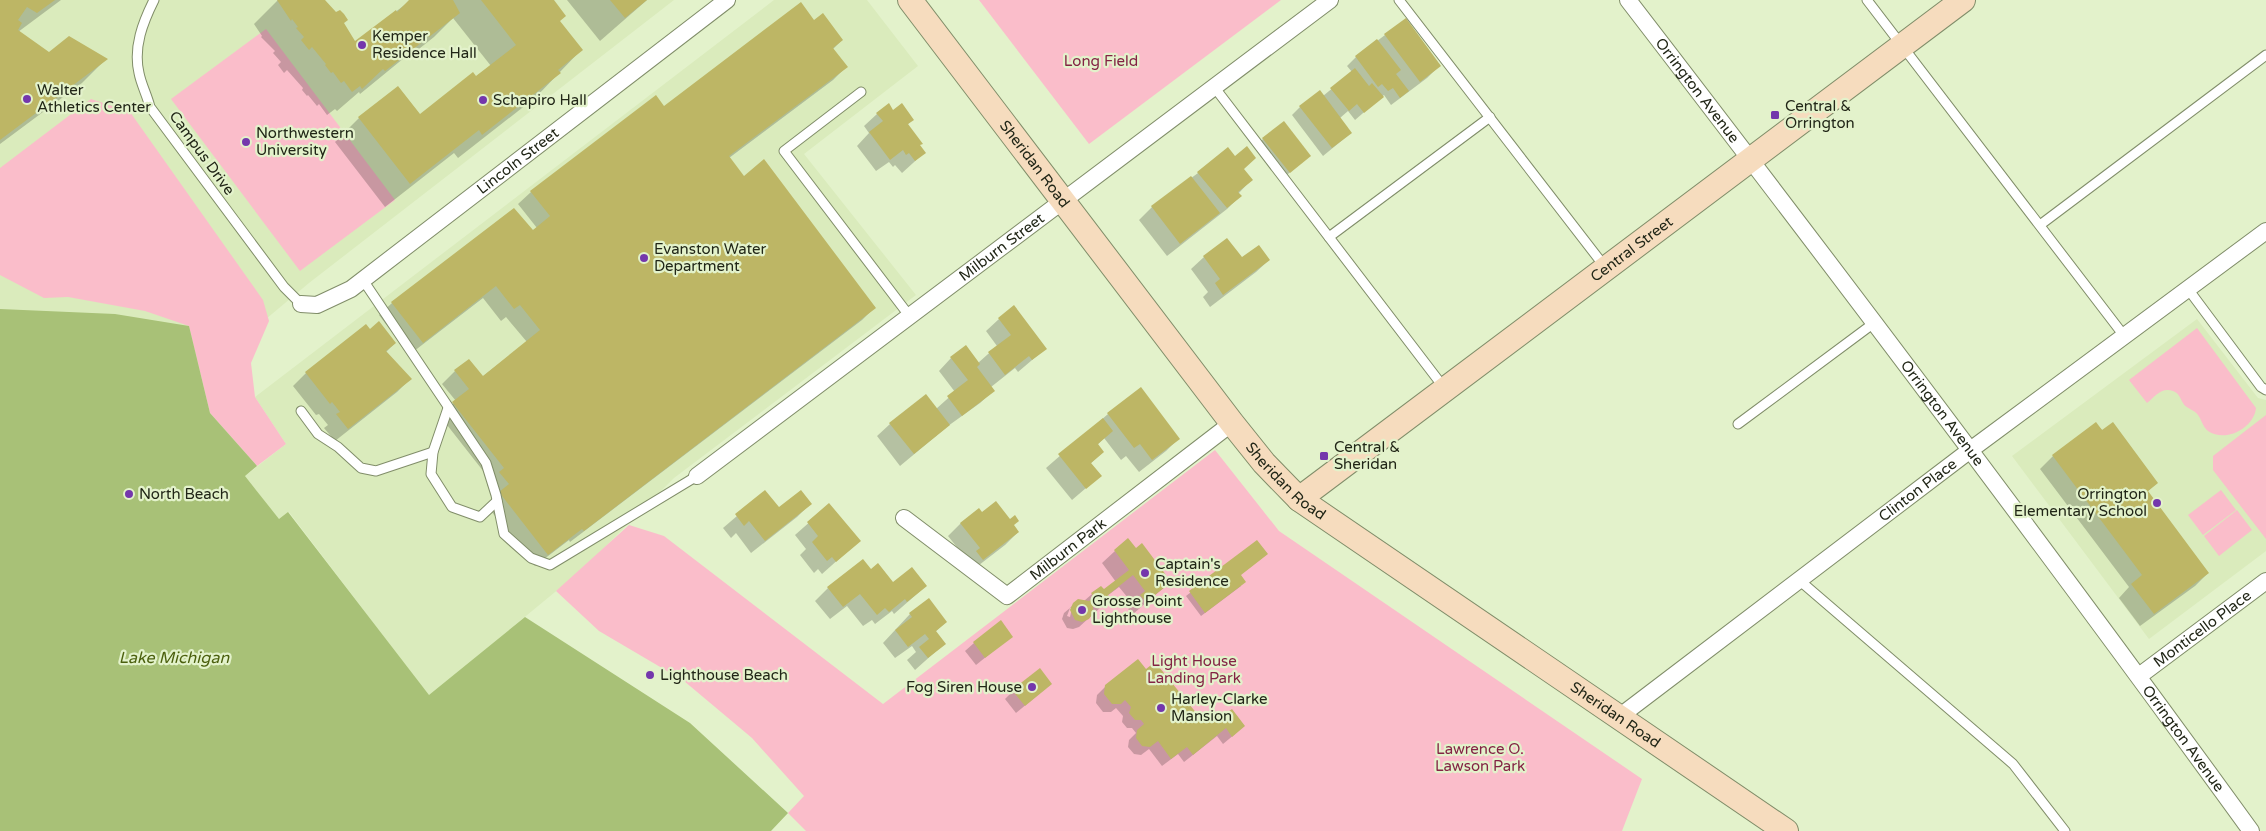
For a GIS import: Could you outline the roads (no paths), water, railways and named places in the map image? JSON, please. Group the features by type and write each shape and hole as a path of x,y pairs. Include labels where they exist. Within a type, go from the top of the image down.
{"main road":[{"name":"Sheridan Road","path":"910,0 1232,423 1264,463 1299,499 1786,831"},
{"name":"Central Street","path":"1299,499 1963,0"}],"street":[{"name":"Lincoln Street","path":"301,304 317,305 351,289 726,0"},
{"name":"Milburn Street","path":"697,476 910,318 1330,0"},
{"name":"Orrington Avenue","path":"1628,0 1751,160 2139,676 2251,831"},
{"name":"Clinton Place","path":"1619,717 1969,450 2125,337 2266,230"},
{"name":"Milburn Park","path":"904,518 1007,596 1232,423"},
{"name":"Monticello Place","path":"2139,676 2266,581"}],"lane":[{"name":"Campus Drive","path":"154,0 142,25 138,49 139,72 150,106 284,287 301,304"},
{"path":"1399,0 1606,268"},
{"path":"1867,0 2125,337"},
{"path":"2040,226 2266,55"},
{"path":"1215,88 1446,389"},
{"path":"861,92 784,151 910,318"},
{"path":"1329,237 1490,117"},
{"path":"363,280 486,463 504,534 532,558 550,565 697,476"},
{"path":"2188,289 2266,390"},
{"path":"1738,424 1874,323"},
{"path":"448,408 433,452 431,474 452,508 480,517 497,501"},
{"path":"301,411 318,434 338,447 361,468 376,471 433,452"},
{"path":"1799,580 2013,764 2064,831"}],"water":[{"name":"Lake Michigan","path":"0,309 115,314 189,326 210,413 257,466 245,476 279,519 288,512 429,695 525,617 690,723 788,813 771,831 0,831"}],"place":[{"name":"Kemper Residence Hall","path":"362,45"},
{"name":"Walter Athletics Center","path":"27,99"},
{"name":"Schapiro Hall","path":"483,100"},
{"name":"Central & Orrington","path":"1775,115"},
{"name":"Northwestern University","path":"246,142"},
{"name":"Evanston Water Department","path":"644,258"},
{"name":"Central & Sheridan","path":"1324,456"},
{"name":"North Beach","path":"129,494"},
{"name":"Orrington Elementary School","path":"2157,503"},
{"name":"Captain's Residence","path":"1145,573"},
{"name":"Grosse Point Lighthouse","path":"1082,610"},
{"name":"Lighthouse Beach","path":"650,675"},
{"name":"Fog Siren House","path":"1032,687"},
{"name":"Harley-Clarke Mansion","path":"1161,708"}],"park label":[{"name":"Long Field","path":"1101,61"},
{"name":"Light House Landing Park","path":"1194,670"},
{"name":"Lawrence O. Lawson Park","path":"1480,758"}]}
